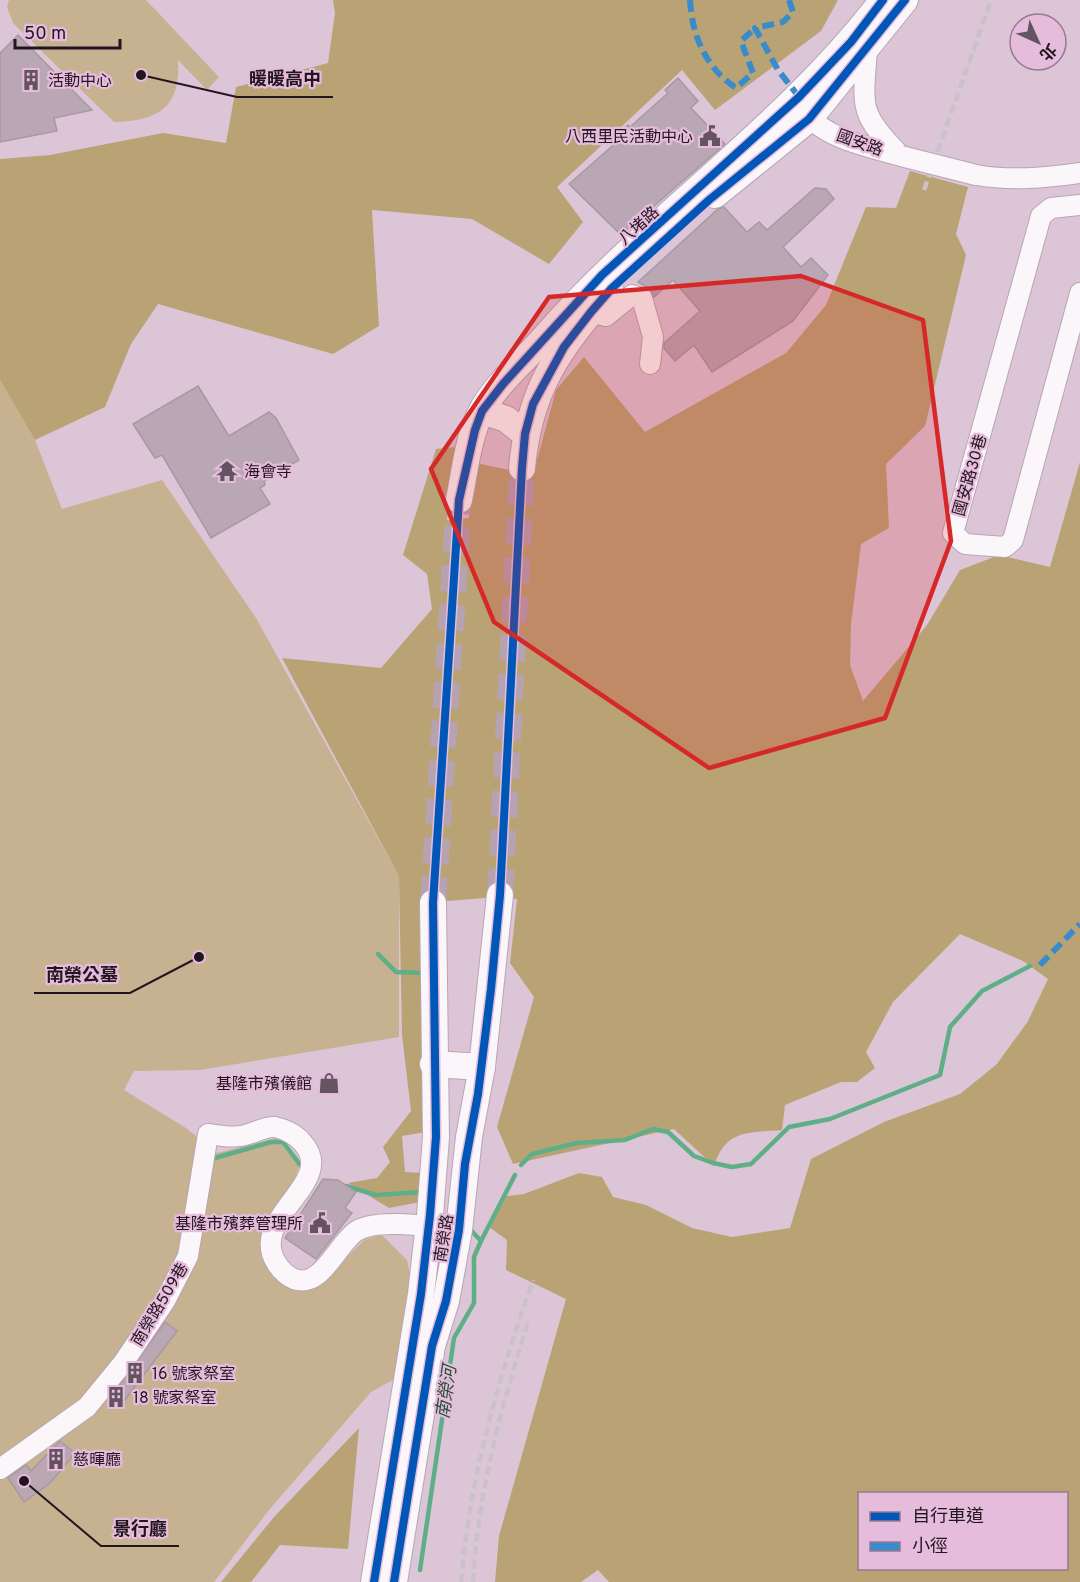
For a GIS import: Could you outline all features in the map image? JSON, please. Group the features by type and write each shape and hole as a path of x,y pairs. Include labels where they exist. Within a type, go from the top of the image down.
{"main road":[{"name":"八堵路","path":"459,500 468,450 482,411 503,384 602,275 804,108 883,0"},
{"name":"八堵路","path":"522,468 525,434 533,404 564,347 591,312 612,288 709,200 867,50 905,0"},
{"path":"503,384 515,397 533,404"},
{"path":"482,411 506,419 525,434"},
{"name":"南榮路","path":"394,1582 432,1346 446,1300 459,1230 469,1137 482,1067 500,895"},
{"name":"南榮路","path":"374,1582 421,1294 429,1226 436,1137 433,1064 433,903"},
{"path":"433,1064 482,1067"},
{"path":"435,1092 478,1094"}],"street":[{"path":"867,50 863,102 873,128 901,156"},
{"name":"國安路","path":"804,108 845,140 976,174 1010,179 1047,178 1080,173"},
{"name":"國安路30巷","path":"1080,205 1051,208 1041,216 953,533 965,544 1005,547 1013,540 1080,293"},
{"path":"591,312 606,316 632,295 642,298 652,337 650,364"},
{"name":"南榮路509巷","path":"0,1468 87,1407 123,1363 165,1300 190,1248 208,1134 239,1137 273,1127 295,1135 305,1145 310,1158 311,1171 306,1182 277,1221 271,1239 271,1255 281,1270 292,1278 302,1281 315,1277 355,1232 366,1226 429,1226 459,1230"}],"highlighted area":[{"path":"801,276 923,320 951,541 885,718 709,768 494,622 431,469 549,297"}],"shaded area":[{"path":"9,0 146,0 219,77 207,90 178,60 176,89 164,108 143,118 114,122 13,23 7,7"},
{"path":"333,0 838,0 821,31 715,110 682,70 557,187 583,222 549,264 472,219 372,210 379,326 333,354 158,304 131,344 105,407 35,440 0,380 0,159 50,155 163,133 226,143 236,87 328,63 335,13"},
{"path":"910,171 968,187 956,234 966,255 925,426 886,464 889,528 861,544 851,624 850,665 863,701 927,625 960,570 999,555 1050,567 1080,462 1080,1582 609,1582 598,1570 581,1582 495,1582 499,1536 566,1299 506,1270 507,1240 489,1227 507,1196 524,1194 579,1173 602,1177 613,1197 646,1205 692,1228 732,1237 790,1228 811,1159 884,1122 960,1094 997,1064 1028,1021 1048,979 1023,961 960,934 893,1002 866,1052 875,1068 857,1082 841,1082 785,1105 782,1130 749,1133 732,1139 719,1154 714,1166 674,1129 513,1164 497,1127 534,997 510,963 517,899 484,898 422,903 426,1132 402,1136 405,1172 424,1173 420,1202 389,1208 348,1183 377,1178 390,1162 383,1147 411,1111 402,1035 399,876 282,658 381,668 432,609 427,574 403,555 436,449 456,447 447,520 469,518 476,463 533,475 556,390 584,357 645,432 786,353 826,305 866,207 896,208"},
{"path":"0,380 35,440 62,509 162,480 256,618 399,876 399,1037 200,1070 134,1071 124,1090 186,1128 217,1153 277,1138 300,1164 294,1181 261,1233 261,1257 273,1277 296,1289 319,1286 365,1239 382,1235 407,1260 412,1283 400,1376 371,1392 269,1510 214,1582 0,1582"},
{"path":"359,1428 348,1549 280,1545 251,1582 221,1582 274,1517"}],"building":[{"name":"活動中心","path":"18,35 92,110 54,118 57,131 0,142 0,53"},
{"path":"678,78 698,101 691,108 725,144 621,235 569,184 619,140 615,136 628,125 630,127 668,93 665,90"},
{"path":"815,188 826,189 834,199 783,247 801,267 811,258 828,275 793,321 712,372 694,345 675,361 664,348 664,343 700,311 673,280 654,297 650,289 638,282 718,209 724,207 747,232 759,222 767,230"},
{"name":"海會寺","path":"198,386 229,436 269,412 276,418 299,460 264,481 265,485 260,488 270,504 211,538 162,455 155,458 133,424"},
{"name":"基隆市殯葬管理所","path":"323,1179 338,1180 356,1192 345,1208 352,1213 316,1259 285,1238"},
{"path":"165,1322 177,1331 118,1409 108,1401"},
{"path":"60,1441 75,1453 50,1483 24,1502 8,1478 26,1465 31,1471"}],"waterway":[{"path":"378,954 396,972 425,973"},
{"path":"521,1165 532,1154 577,1143 625,1140 653,1129 668,1132 694,1156 713,1163 732,1167 751,1164 789,1127 830,1119 940,1075 950,1027 982,991 1030,966"},
{"name":"南榮河","path":"215,1158 271,1142 283,1142 301,1166"},
{"path":"481,1241 515,1175"},
{"name":"南榮河","path":"346,1186 376,1195 422,1192"},
{"name":"南榮河","path":"420,1570 454,1338 474,1303 474,1257 481,1241 468,1227"}],"tunnel":[{"path":"500,895 522,468"},
{"path":"433,903 459,500"}],"railway":[{"path":"924,190 991,0"},
{"path":"461,1582 471,1504 487,1429 533,1280"},
{"path":"473,1582 485,1483 509,1386 528,1322"}],"marked path":[{"path":"690,0 694,26 702,50 716,71 736,88 753,73 741,41 755,28"},
{"path":"789,0 793,12 783,22 755,28 778,70 799,97"},
{"path":"1040,965 1080,924"}],"cycle path":[{"path":"374,1582 421,1294 430,1215 436,1137 433,903 459,500 475,430 482,411 503,384 602,275 799,97 851,42 883,0"},
{"path":"394,1582 432,1346 446,1301 459,1230 465,1164 478,1094 491,989 500,895 522,468 525,434 533,404 564,347 612,288 709,200 809,119 905,0"}],"place":[{"name":"暖暖高中","path":"141,75"},
{"name":"活動中心","path":"31,80"},
{"name":"八西里民活動中心","path":"710,136"},
{"name":"海會寺","path":"227,471"},
{"name":"南榮公墓","path":"199,957"},
{"name":"基隆市殯儀館","path":"329,1083"},
{"name":"基隆市殯葬管理所","path":"320,1223"},
{"name":"16 號家祭室","path":"135,1373"},
{"name":"18 號家祭室","path":"116,1397"},
{"name":"慈暉廳","path":"56,1459"},
{"name":"景行廳","path":"24,1481"}]}
